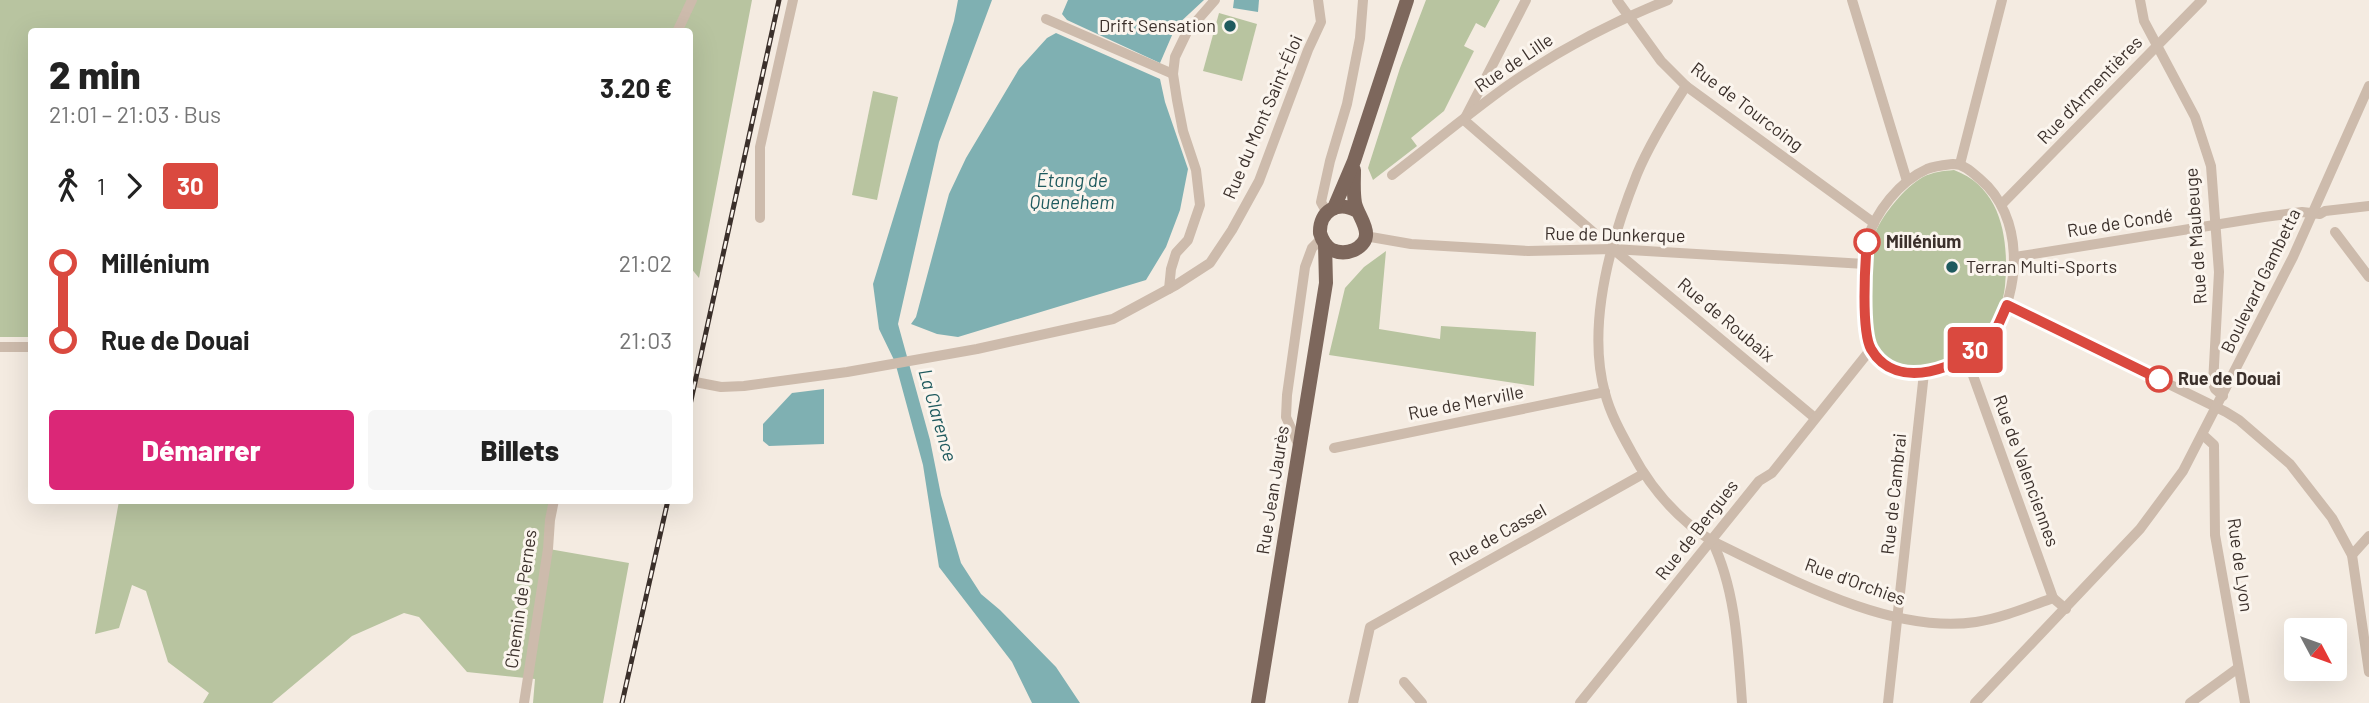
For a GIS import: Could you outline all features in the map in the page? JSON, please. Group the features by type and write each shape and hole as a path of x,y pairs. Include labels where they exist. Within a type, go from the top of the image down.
{"main road":[{"path":"1354,161 1353,191 1357,211 1365,222 1365,236 1359,246 1348,252 1335,251 1323,241 1320,228 1354,161 1407,0"},
{"path":"1330,210 1343,206 1357,211"},
{"name":"Rue Jean Jaurès","path":"1258,703 1326,283 1323,241"},
{"name":"Rue Jean Jaurès","path":"1326,283 1348,252"}],"street":[{"path":"679,28 692,0"},
{"path":"760,218 760,147 793,0"},
{"path":"1169,289 1176,253 1188,240 1200,205 1196,170 1183,131 1173,74 1175,57 1187,32 1215,0"},
{"name":"Rue du Mont Saint-Éloi","path":"693,382 721,387 744,386 886,365 1113,319 1169,289 1210,263 1259,181 1303,62 1318,32 1321,22 1318,0"},
{"path":"1330,210 1321,202 1347,104 1360,38 1363,0"},
{"path":"1526,0 1464,120 1593,232"},
{"name":"Rue de Tourcoing","path":"1617,0 1661,61 1686,86 1874,223"},
{"name":"Rue de Lille","path":"1392,175 1508,85 1628,16 1668,0"},
{"path":"1852,0 1907,181"},
{"path":"1960,164 2001,0"},
{"name":"Rue de Maubeuge","path":"2140,0 2144,21 2194,117 2211,166 2217,225 2218,315 2213,384 2223,396"},
{"name":"Rue d'Armentières","path":"2003,204 2202,0"},
{"path":"1046,19 1173,74"},
{"name":"Rue d'Orchies","path":"1686,86 1660,128 1638,173 1613,249 1599,314 1598,349 1605,393 1619,430 1643,474 1668,506 1712,541 1824,593 1898,619 1947,624 1976,622 2053,598"},
{"name":"Boulevard Gambetta","path":"1975,703 2140,529 2183,471 2314,213 2369,86"},
{"path":"1960,164 1987,184 2003,204 2015,257 2007,305 1991,337 1966,356 1946,367 1924,373 1902,372 1885,363 1871,349 1865,306 1867,241 1874,223 1907,181 1929,168 1960,164"},
{"name":"Rue de Condé","path":"2015,257 2264,217 2320,214 2325,211 2369,206"},
{"path":"2335,232 2369,277"},
{"name":"Rue de Dunkerque","path":"1365,236 1410,244 1528,251 1613,249 1865,264"},
{"path":"1298,446 1286,417 1287,395 1305,267 1312,248 1323,241"},
{"name":"Rue de Roubaix","path":"1613,249 1815,418"},
{"path":"2007,305 2217,407 2239,420 2290,464 2332,518 2352,555 2369,672"},
{"path":"0,347 28,346"},
{"name":"Rue de Bergues","path":"1580,703 1759,481 1772,473 1871,349"},
{"name":"Rue de Valenciennes","path":"1966,356 2053,598"},
{"name":"Rue de Cambrai","path":"1888,703 1924,373"},
{"name":"Rue de Merville","path":"1334,447 1605,393"},
{"name":"Rue de Lyon","path":"2203,435 2214,444 2216,535 2245,703"},
{"name":"Rue de Cassel","path":"1353,703 1370,627 1643,474"},
{"name":"Chemin de Pernes","path":"524,703 553,504"},
{"path":"2352,555 2369,536"},
{"path":"1712,541 1719,555 1731,598 1742,703"},
{"path":"2053,598 2066,609"},
{"path":"2035,604 2055,619"},
{"path":"2190,703 2238,668"},
{"path":"1404,682 1422,703"}],"green space":[{"path":"0,0 752,0 699,278 693,271 693,28 28,28 28,337 0,337"},
{"path":"1426,0 1500,0 1485,28 1476,23 1464,46 1474,51 1444,111 1411,138 1417,146 1373,180 1368,168 1400,68"},
{"path":"1219,13 1257,24 1242,81 1203,71"},
{"path":"873,91 898,97 877,200 852,195"},
{"path":"1954,170 1970,178 1983,190 1993,203 1999,218 2006,252 2005,286 2000,307 1984,335 1960,355 1927,367 1893,364 1875,348 1872,340 1868,262 1872,242 1884,217 1909,188 1927,175"},
{"path":"1386,251 1379,329 1440,339 1441,326 1536,332 1534,386 1329,355 1345,288 1364,267"},
{"path":"118,504 554,504 549,549 629,563 603,703 533,703 535,679 467,672 419,617 404,613 352,636 272,703 203,703 209,693 168,662 146,591 132,585 119,628 95,634"}],"water":[{"path":"958,0 992,0 939,142 898,324 961,563 981,594 1056,667 1080,703 1032,703 1012,662 939,567 923,465 895,362 879,329 873,284 954,21"},
{"path":"1068,0 1204,0 1176,26 1160,63 1067,20 1062,14"},
{"path":"1234,0 1259,0 1258,12 1233,8"},
{"name":"Étang de Quenehem","path":"1056,33 1160,79 1188,169 1180,210 1166,247 1146,280 958,337 937,334 911,324 916,317 949,194 966,158 1019,69 1047,38"},
{"path":"824,389 824,444 769,446 763,441 763,424 792,393"}],"railway":[{"path":"693,391 779,0"},
{"path":"622,703 667,504"}],"bus line":[{"name":"30","path":"1867,242 1865,306 1871,349 1885,363 1902,372 1918,374 1946,367 1976,350 1991,337 2007,305 2159,379"}],"place":[{"name":"Drift Sensation","path":"1230,26"},
{"name":"Millénium","path":"1867,242"},
{"name":"Terran Multi-Sports","path":"1952,267"},
{"name":"Rue de Douai","path":"2159,379"}],"water label":[{"name":"La Clarence","path":"938,415"}]}
